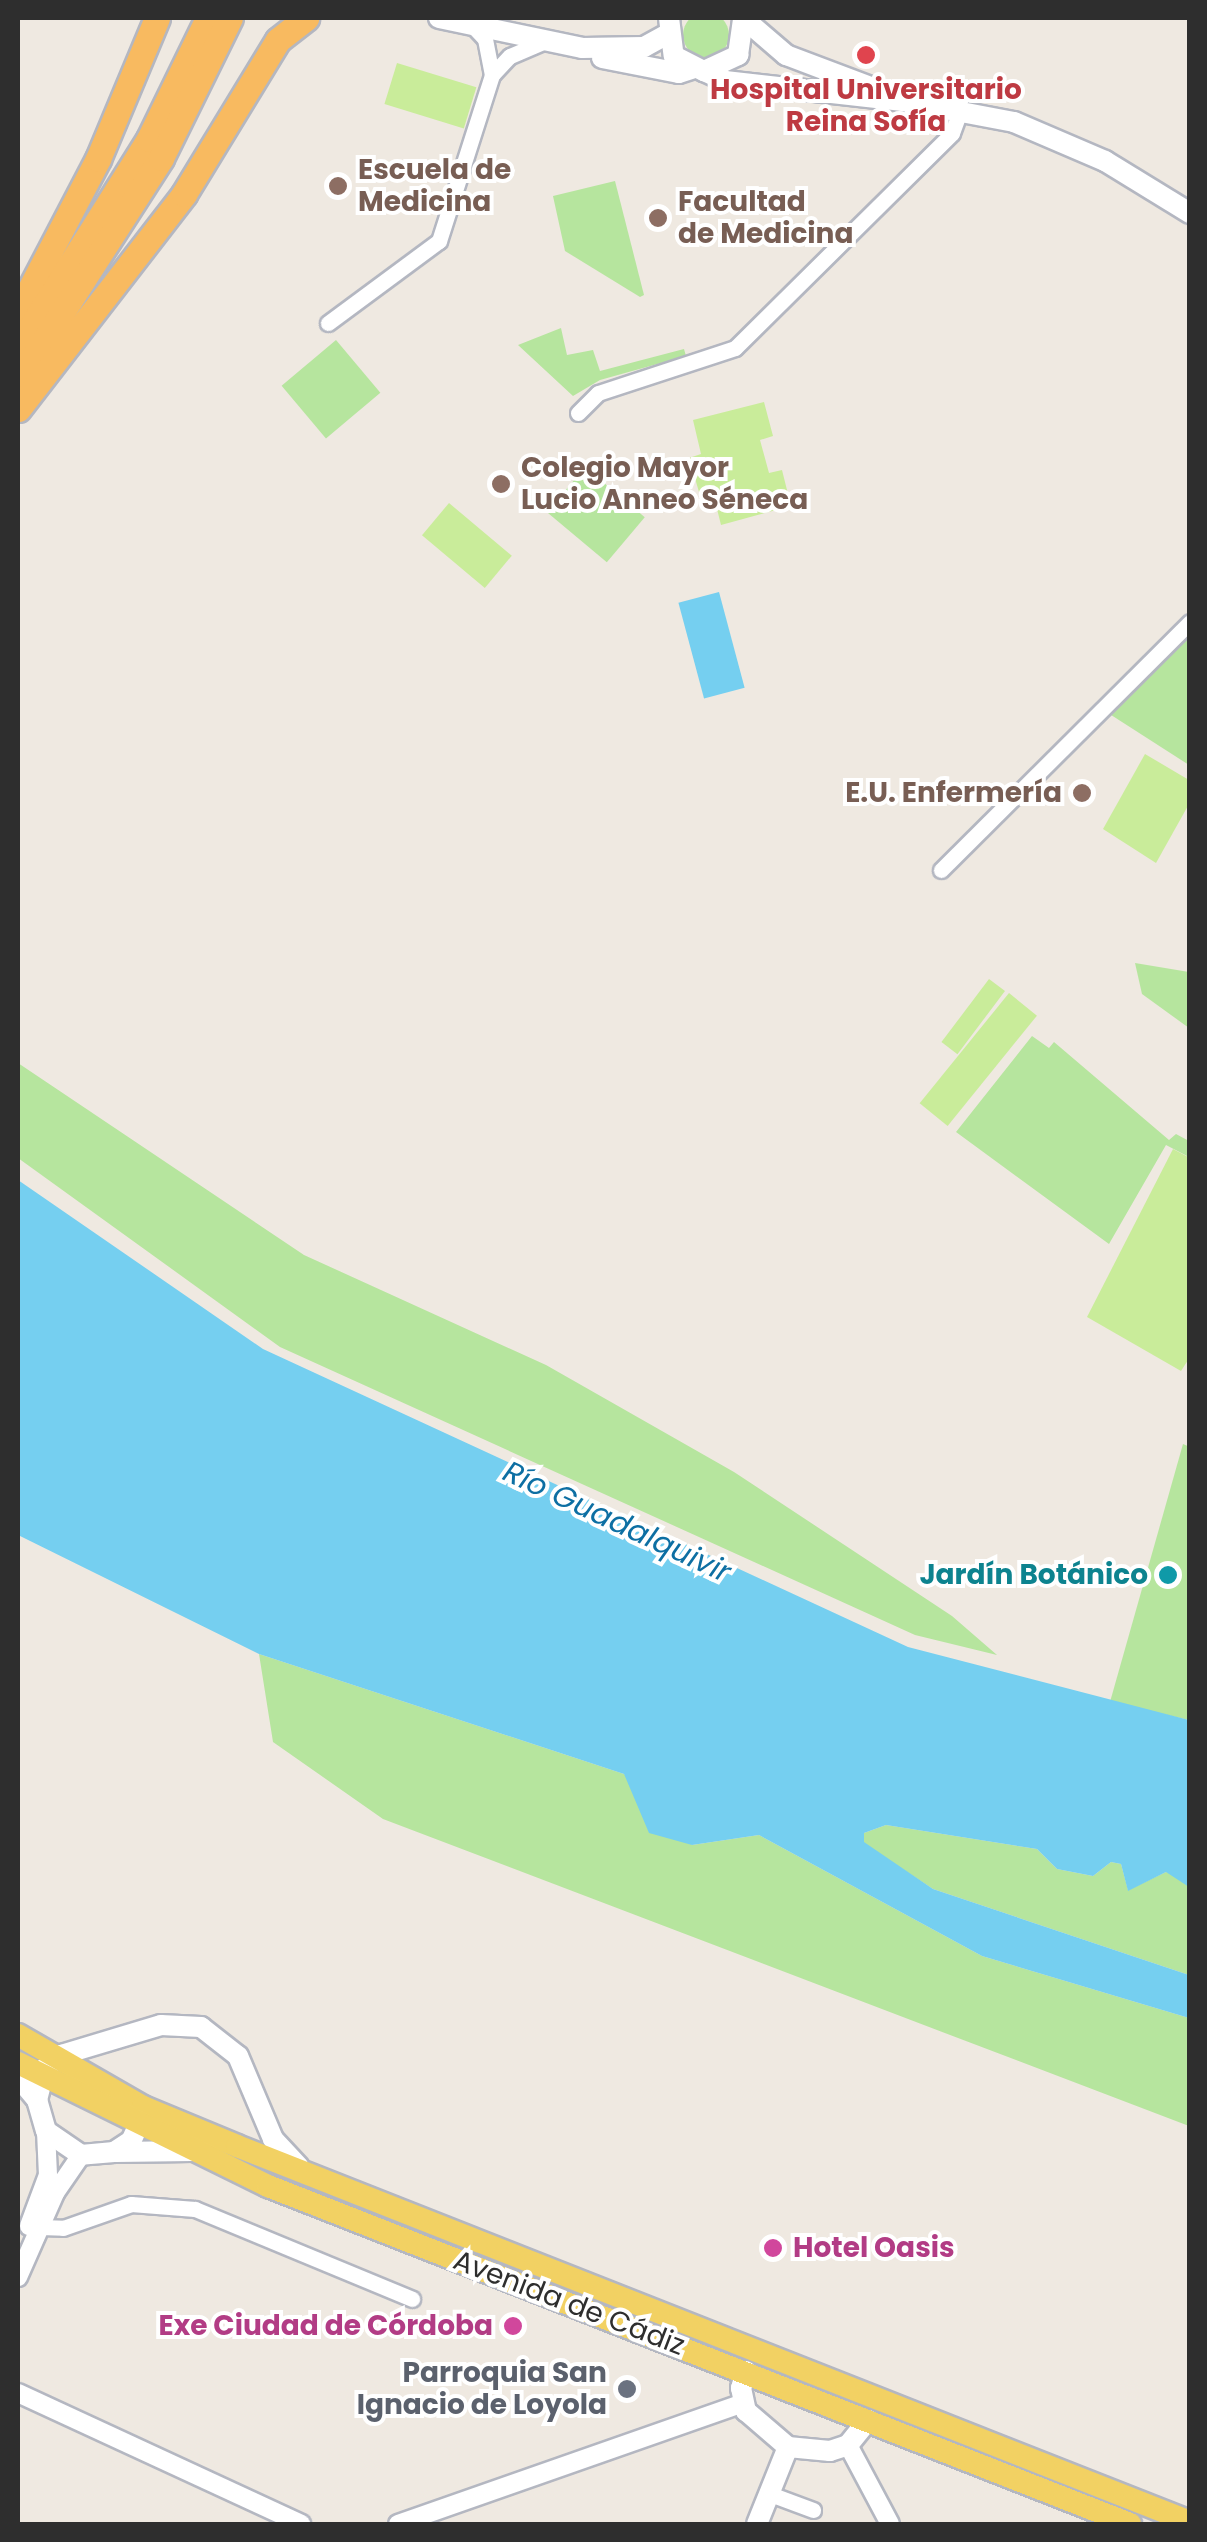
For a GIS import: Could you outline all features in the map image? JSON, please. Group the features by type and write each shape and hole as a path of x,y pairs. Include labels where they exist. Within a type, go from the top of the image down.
{"highway":[{"path":"132,18 141,38 139,60"},
{"path":"18,312 98,158 157,18"},
{"path":"18,348 149,139 208,18"},
{"path":"18,381 161,158 230,18"},
{"path":"18,409 184,194 283,29 306,18"}],"main road":[{"path":"439,18 664,70 698,70 738,55 743,18"},
{"path":"743,18 786,54 903,100"},
{"path":"582,48 644,47 668,26 674,56 725,82 903,100 1014,122 1076,148 1190,213"},
{"name":"Avenida de Cádiz","path":"48,2068 160,2025 201,2027 238,2056 273,2139 308,2174"},
{"name":"Avenida de Cádiz","path":"18,2034 48,2068"},
{"name":"Avenida de Cádiz","path":"18,2063 48,2068 143,2116 308,2174 846,2388 872,2409 1130,2524"},
{"path":"35,2112 48,2068"},
{"path":"18,2077 35,2112 82,2155 194,2151"},
{"path":"114,2152 143,2116"},
{"name":"Avenida de Cádiz","path":"143,2116 194,2151 268,2186 746,2371 872,2409 1190,2522"},
{"path":"846,2388 818,2386 762,2365 746,2371 742,2403 788,2446 830,2451 848,2446 872,2409"},
{"path":"757,2524 788,2446"}],"street":[{"path":"472,25 486,39 492,75"},
{"path":"328,324 440,241 492,75 510,56 545,41"},
{"path":"578,413 598,392 735,348 952,134 960,112"},
{"path":"942,870 1190,622"},
{"path":"18,2253 48,2175 35,2112"},
{"path":"18,2277 40,2227 82,2155"},
{"path":"40,2227 63,2228 131,2204 195,2209 412,2298"},
{"path":"18,2393 301,2524"},
{"path":"398,2524 742,2403"},
{"path":"848,2446 890,2524"},
{"path":"770,2494 813,2510"}],"green space":[{"path":"706,12 722,19 729,35 722,51 706,58 690,51 683,35 690,19"},
{"path":"397,63 476,87 464,128 384,104"},
{"path":"615,181 644,295 640,297 565,251 553,196"},
{"path":"561,328 567,355 593,350 600,371 684,349 686,356 600,380 573,396 518,345"},
{"path":"336,340 380,393 326,438 282,386"},
{"path":"764,402 773,436 760,440 769,473 782,470 791,506 721,525 712,489 699,492 689,458 701,454 693,420"},
{"path":"585,467 645,517 607,562 547,512"},
{"path":"449,503 512,556 485,588 422,535"},
{"path":"1189,632 1189,765 1108,713"},
{"path":"1145,754 1189,780 1189,804 1156,863 1103,829"},
{"path":"1135,963 1189,972 1189,1028 1142,994"},
{"path":"989,979 1005,991 957,1054 941,1042"},
{"path":"1009,993 1037,1016 948,1126 920,1103"},
{"path":"1032,1036 1049,1048 1054,1042 1169,1140 1176,1134 1189,1141 1189,1157 1166,1145 1109,1244 956,1132"},
{"path":"18,1063 304,1255 546,1365 734,1472 952,1616 997,1655 915,1635 280,1347 18,1158"},
{"path":"1173,1149 1190,1158 1190,1357 1181,1371 1087,1317"},
{"name":"Jardín Botánico","path":"1183,1444 1190,1447 1189,1720 1110,1702"},
{"path":"259,1654 624,1774 692,1845 759,1835 982,1956 1189,2018 1189,2126 383,1819 273,1742"},
{"path":"886,1825 1037,1849 1057,1869 1093,1876 1111,1862 1121,1864 1128,1890 1166,1872 1175,1874 1189,1887 1189,1975 933,1889 863,1843 864,1833"}],"water":[{"path":"719,592 745,688 704,698 678,603"},
{"name":"Río Guadalquivir","path":"18,1180 263,1349 908,1647 1189,1720 1189,1887 1166,1872 1128,1891 1121,1864 1111,1862 1093,1876 1057,1869 1037,1849 886,1825 864,1833 864,1842 933,1889 1189,1975 1189,2018 982,1956 759,1835 692,1845 649,1833 624,1774 259,1654 18,1535"}],"place":[{"name":"Hospital Universitario Reina Sofía","path":"866,55"},
{"name":"Escuela de Medicina","path":"338,186"},
{"name":"Facultad de Medicina","path":"658,218"},
{"name":"Colegio Mayor Lucio Anneo Séneca","path":"501,484"},
{"name":"E.U. Enfermería","path":"1082,793"},
{"name":"Jardín Botánico","path":"1168,1575"},
{"name":"Hotel Oasis","path":"773,2248"},
{"name":"Exe Ciudad de Córdoba","path":"513,2326"},
{"name":"Parroquia San Ignacio de Loyola","path":"627,2389"}]}
